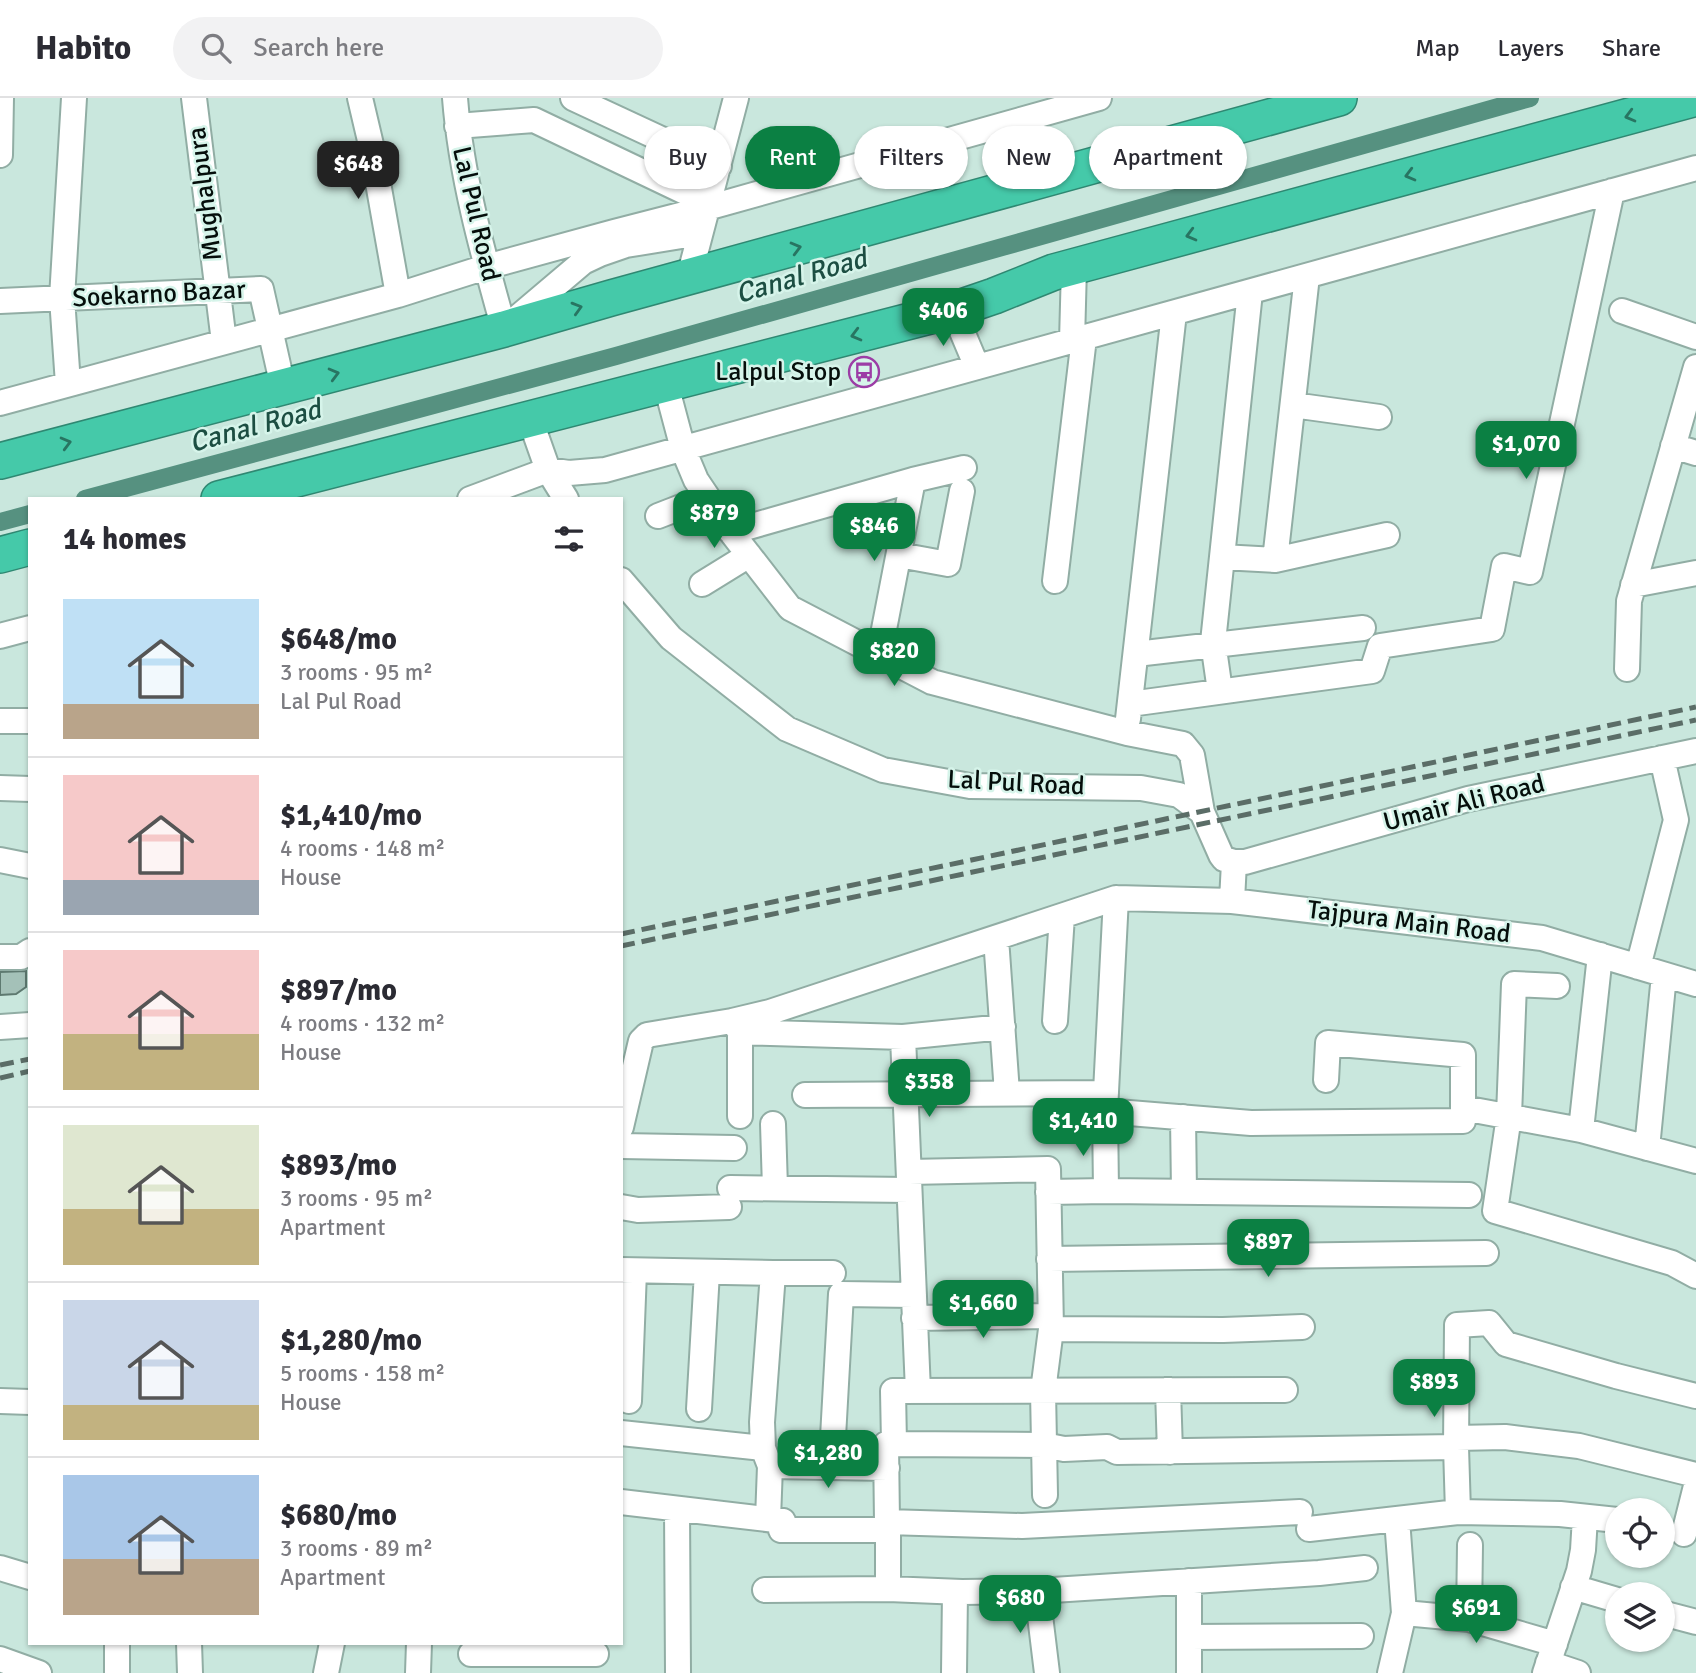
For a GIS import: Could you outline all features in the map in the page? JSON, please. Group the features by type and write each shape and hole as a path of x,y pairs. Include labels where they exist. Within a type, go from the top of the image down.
{"highway":[{"path":"0,461 504,329 1339,98"},
{"path":"230,497 953,310 1038,277 1696,98"},
{"path":"0,555 28,548"}],"street":[{"path":"0,155 1,98"},
{"path":"68,384 62,298 74,98"},
{"name":"Mughalpura","path":"194,98 224,342"},
{"path":"360,98 372,149 398,295"},
{"name":"Lal Pul Road","path":"454,98 458,138 486,267 504,329"},
{"path":"573,98 644,131"},
{"path":"729,126 736,98"},
{"path":"0,402 398,295 486,267 708,206 1056,104 1099,98"},
{"path":"457,126 534,120 708,206"},
{"path":"475,497 548,470 569,473 605,470 683,449 1696,168"},
{"path":"690,277 713,189"},
{"path":"1130,704 1371,671 1380,646 1492,629 1504,566 1530,572 1612,191"},
{"path":"504,329 583,262 626,245 700,233"},
{"path":"1055,581 1078,339 1074,267"},
{"path":"1275,560 1307,276"},
{"name":"Soekarno Bazar","path":"0,301 261,289 283,387"},
{"path":"1220,691 1213,645 1250,292"},
{"path":"953,310 977,367"},
{"path":"1622,311 1696,337"},
{"path":"1127,733 1174,313"},
{"path":"1627,669 1629,601 1684,449 1695,371"},
{"path":"666,385 692,473 731,532 790,608 932,682 1127,733 1183,744 1192,755 1202,812 1221,855 1234,862 1231,901"},
{"path":"1293,405 1379,417"},
{"path":"530,419 548,470 565,497"},
{"path":"731,532 913,480 963,480 948,564 899,555"},
{"path":"879,655 913,480"},
{"path":"658,516 707,497"},
{"path":"1222,557 1275,560 1387,535"},
{"path":"702,583 749,555"},
{"path":"1633,586 1696,573"},
{"name":"Lal Pul Road","path":"623,582 671,638 787,729 883,770 970,786 1141,788 1179,794 1202,812"},
{"path":"1,630 28,628"},
{"path":"1136,654 1363,628"},
{"path":"0,721 28,721"},
{"name":"Umair Ali Road","path":"1234,862 1245,862 1468,799 1696,751"},
{"path":"1638,967 1676,820 1662,758"},
{"path":"0,788 28,789"},
{"path":"0,860 28,866"},
{"path":"1106,1191 1105,1102 1116,898"},
{"name":"Tajpura Main Road","path":"736,1026 770,1012 1116,898 1231,901 1542,938 1696,984"},
{"path":"1055,1021 1062,916"},
{"path":"996,938 1007,1093"},
{"path":"0,957 21,957 28,952"},
{"path":"1581,1130 1600,956"},
{"path":"1647,1148 1664,975"},
{"path":"1557,986 1514,984 1509,1116 1495,1211 1672,1263 1696,1276"},
{"path":"0,1027 28,1025"},
{"path":"623,1118 641,1041 647,1035 736,1026 903,1037 1003,1027"},
{"path":"736,1026 740,1116"},
{"path":"903,1037 918,1391"},
{"path":"805,1095 1007,1093 1105,1102 1183,1117 1251,1123 1463,1121 1463,1055 1328,1043 1326,1080"},
{"path":"1462,1108 1581,1130 1696,1161"},
{"path":"1183,1117 1184,1192"},
{"path":"773,1124 775,1188"},
{"path":"623,1146 734,1148"},
{"path":"623,1207 638,1210 775,1188 909,1181 1048,1169 1050,1322 1042,1391 1045,1495"},
{"path":"1048,1192 1469,1195"},
{"path":"1049,1259 1486,1253"},
{"path":"629,1401 627,1271 833,1273"},
{"path":"699,1409 708,1272"},
{"path":"768,1519 762,1422 771,1273"},
{"path":"833,1437 841,1294 914,1306 1050,1322 1223,1330 1302,1326"},
{"path":"1458,1513 1457,1325 1489,1323 1506,1344 1696,1396"},
{"path":"1168,1390 1170,1452"},
{"path":"888,1589 893,1391 1285,1390"},
{"path":"0,1402 28,1402"},
{"path":"623,1433 766,1457 890,1456 1044,1445 1064,1449 1107,1447 1117,1452 1170,1452 1456,1443 1505,1437 1579,1446 1696,1475"},
{"path":"1681,1534 1696,1486"},
{"path":"623,1503 783,1521 781,1530 888,1526 1396,1520 1458,1513 1560,1514 1605,1519"},
{"path":"677,1509 678,1673"},
{"path":"1549,1660 1583,1550 1585,1517"},
{"path":"1390,1673 1404,1613 1396,1520"},
{"path":"1469,1619 1470,1545"},
{"path":"765,1590 1037,1591 1319,1573 1365,1567"},
{"path":"0,1568 28,1576"},
{"path":"1189,1581 1189,1673"},
{"path":"1573,1587 1605,1596"},
{"path":"1037,1591 1047,1673"},
{"path":"954,1673 955,1592"},
{"path":"1404,1613 1469,1619 1578,1673"},
{"path":"1675,1616 1696,1622"},
{"path":"1189,1637 1361,1636"},
{"path":"117,1645 117,1673"},
{"path":"189,1645 190,1673"},
{"path":"326,1673 332,1645"},
{"path":"418,1673 419,1645"},
{"path":"471,1654 515,1663 597,1657"},
{"path":"0,1659 33,1672"}],"building":[{"path":"26,971 26,987 16,994 0,995 0,972"}],"waterway":[{"name":"Canal Road","path":"92,497 616,356 1530,98"},
{"name":"Canal Road","path":"0,522 28,515"}],"railway":[{"path":"623,934 1696,707"},
{"path":"623,946 1696,720"},
{"path":"0,1065 28,1059"},
{"path":"0,1078 28,1071"}],"place":[{"name":"Lalpul Stop","path":"864,372"}]}
